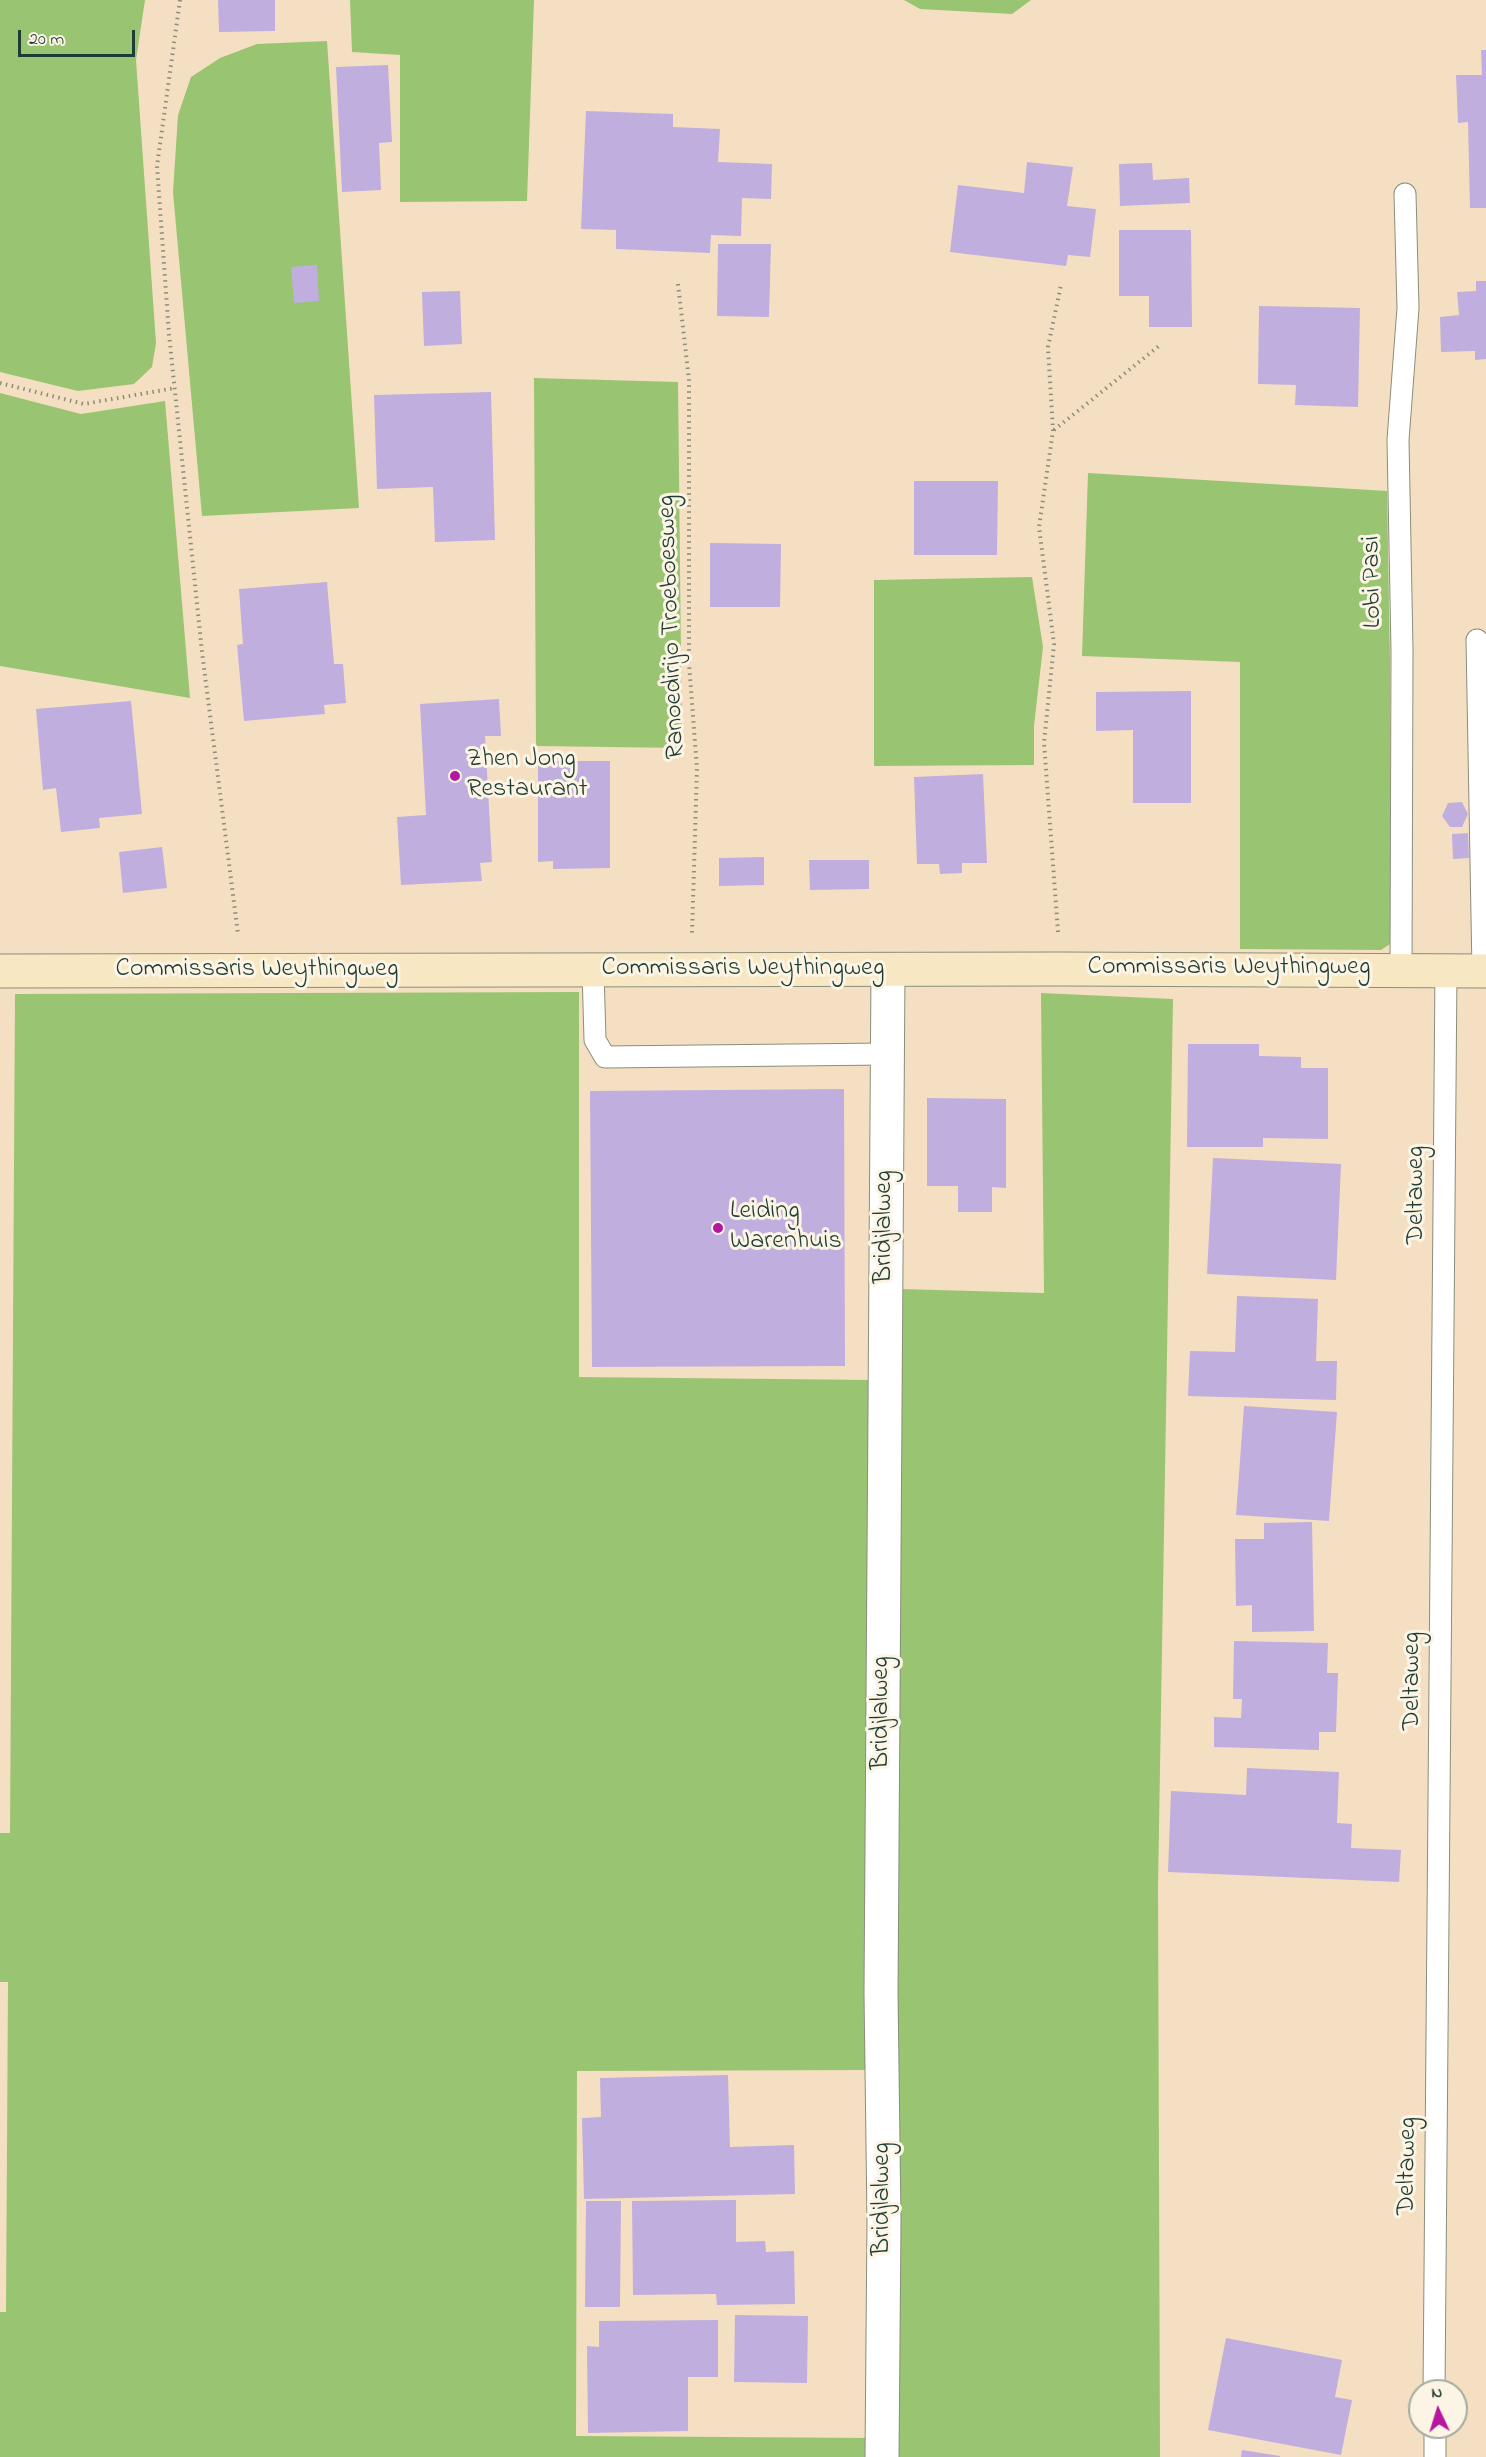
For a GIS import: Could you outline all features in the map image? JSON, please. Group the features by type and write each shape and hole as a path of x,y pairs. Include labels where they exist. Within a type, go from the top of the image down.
{"main road":[{"name":"Commissaris Weythingweg","path":"0,971 1484,970"}],"street":[{"name":"Bridjlalweg","path":"882,2457 884,2221 881,1980 888,970"}],"lane":[{"name":"Lobi Pasi","path":"1401,970 1402,650 1398,440 1408,308 1405,195"},
{"path":"1477,640 1484,970"},
{"path":"593,970 595,1040 605,1057 887,1054"},
{"name":"Deltaweg","path":"1434,2379 1446,970"},
{"path":"1435,2439 1435,2457"}],"path":[{"path":"180,0 157,166 175,388 201,652 243,970"},
{"name":"Ranoedirijo Troeboesweg","path":"678,284 689,380 689,663 697,769 691,971"},
{"path":"1061,285 1048,347 1053,431 1039,527 1054,644 1044,743 1061,969"},
{"path":"1053,431 1159,346"},
{"path":"0,383 84,404 175,388"}],"green space":[{"path":"0,0 145,0 136,60 156,343 152,367 134,384 78,391 0,372"},
{"path":"350,0 534,0 527,201 400,202 400,55 352,52"},
{"path":"904,0 1031,0 1012,14 920,9"},
{"path":"327,41 359,508 202,516 173,192 178,115 191,77 220,58 257,44"},
{"path":"534,378 678,382 682,748 536,746"},
{"path":"0,393 81,414 165,401 190,698 0,666"},
{"path":"1088,473 1387,491 1390,662 1390,944 1381,950 1240,949 1240,662 1082,656"},
{"path":"1032,577 1043,647 1034,726 1034,765 874,766 874,580"},
{"path":"579,992 579,1377 874,1380 870,2070 577,2071 576,2436 872,2438 871,2457 0,2457 0,2312 6,2312 8,1982 0,1982 0,1833 10,1833 15,994"},
{"path":"1041,993 1173,999 1158,1886 1160,2457 893,2457 891,1990 900,1289 1044,1293"}],"building":[{"path":"218,0 275,0 275,31 219,32"},
{"path":"1481,50 1486,50 1486,208 1470,208 1468,122 1458,123 1456,75 1482,75"},
{"path":"388,65 392,142 379,143 381,190 342,192 336,67"},
{"path":"586,111 673,114 673,127 720,129 718,162 772,164 771,199 742,198 741,236 711,235 710,253 616,249 616,230 581,229"},
{"path":"1027,162 1073,167 1067,206 1096,209 1090,257 1068,255 1066,266 950,252 958,185 1024,193"},
{"path":"1152,163 1153,180 1189,178 1190,203 1120,206 1119,164"},
{"path":"1119,230 1191,230 1192,327 1149,327 1149,296 1119,296"},
{"path":"718,244 771,244 769,317 717,316"},
{"path":"317,265 319,301 294,303 291,267"},
{"path":"1476,281 1486,281 1486,359 1475,360 1475,351 1441,352 1440,317 1459,315 1457,292 1476,291"},
{"path":"460,291 462,344 424,346 422,292"},
{"path":"1259,306 1360,308 1358,407 1295,405 1296,385 1258,384"},
{"path":"491,392 495,540 435,542 433,487 377,489 374,395"},
{"path":"914,481 998,481 997,555 914,555"},
{"path":"710,543 781,544 780,607 710,607"},
{"path":"327,582 334,664 343,664 346,703 324,705 325,714 244,721 237,645 243,644 239,589"},
{"path":"1191,691 1191,803 1133,803 1133,730 1096,731 1096,692"},
{"name":"Zhen Jong Restaurant","path":"499,699 501,736 485,736 492,862 480,863 482,881 401,885 397,817 426,815 420,704"},
{"path":"131,701 142,814 99,818 100,828 61,832 56,788 43,790 36,709"},
{"path":"538,761 610,761 610,868 553,869 553,861 538,862"},
{"path":"983,774 987,863 962,863 962,873 940,874 939,864 917,864 914,777"},
{"path":"1462,802 1468,814 1462,827 1450,827 1442,816 1448,803"},
{"path":"1468,833 1469,858 1453,859 1452,834"},
{"path":"162,847 167,888 123,893 119,852"},
{"path":"764,857 764,885 719,886 719,858"},
{"path":"809,860 869,860 869,889 810,890"},
{"path":"1188,1044 1259,1044 1259,1056 1301,1057 1301,1068 1328,1068 1328,1139 1263,1138 1263,1147 1187,1147"},
{"name":"Leiding Warenhuis","path":"844,1089 845,1366 592,1367 590,1091"},
{"path":"927,1098 1006,1099 1006,1188 992,1187 992,1212 958,1212 958,1186 927,1186"},
{"path":"1213,1158 1341,1164 1336,1280 1207,1274"},
{"path":"1237,1296 1318,1299 1316,1361 1337,1361 1336,1400 1188,1396 1190,1351 1235,1352"},
{"path":"1244,1406 1337,1412 1329,1521 1236,1515"},
{"path":"1312,1522 1314,1631 1252,1632 1252,1605 1236,1606 1235,1539 1264,1539 1264,1523"},
{"path":"1234,1641 1328,1643 1327,1673 1338,1673 1336,1732 1319,1732 1319,1750 1214,1747 1214,1717 1241,1718 1242,1699 1233,1699"},
{"path":"1247,1768 1339,1772 1337,1823 1352,1824 1351,1848 1401,1850 1399,1882 1168,1872 1171,1791 1246,1795"},
{"path":"728,2075 730,2147 794,2145 795,2194 584,2199 582,2118 601,2117 600,2078"},
{"path":"736,2200 736,2242 765,2241 766,2252 794,2251 795,2304 717,2305 716,2294 633,2295 632,2201"},
{"path":"586,2201 621,2201 620,2307 585,2307"},
{"path":"735,2315 808,2316 807,2383 734,2382"},
{"path":"718,2320 718,2377 688,2377 688,2431 588,2433 587,2346 599,2347 599,2321"},
{"path":"1226,2338 1342,2360 1335,2397 1352,2400 1341,2455 1208,2430"},
{"path":"1242,2450 1280,2456 1280,2457 1241,2457"}],"place":[{"name":"Zhen Jong Restaurant","path":"455,776"},
{"name":"Leiding Warenhuis","path":"718,1228"}]}
